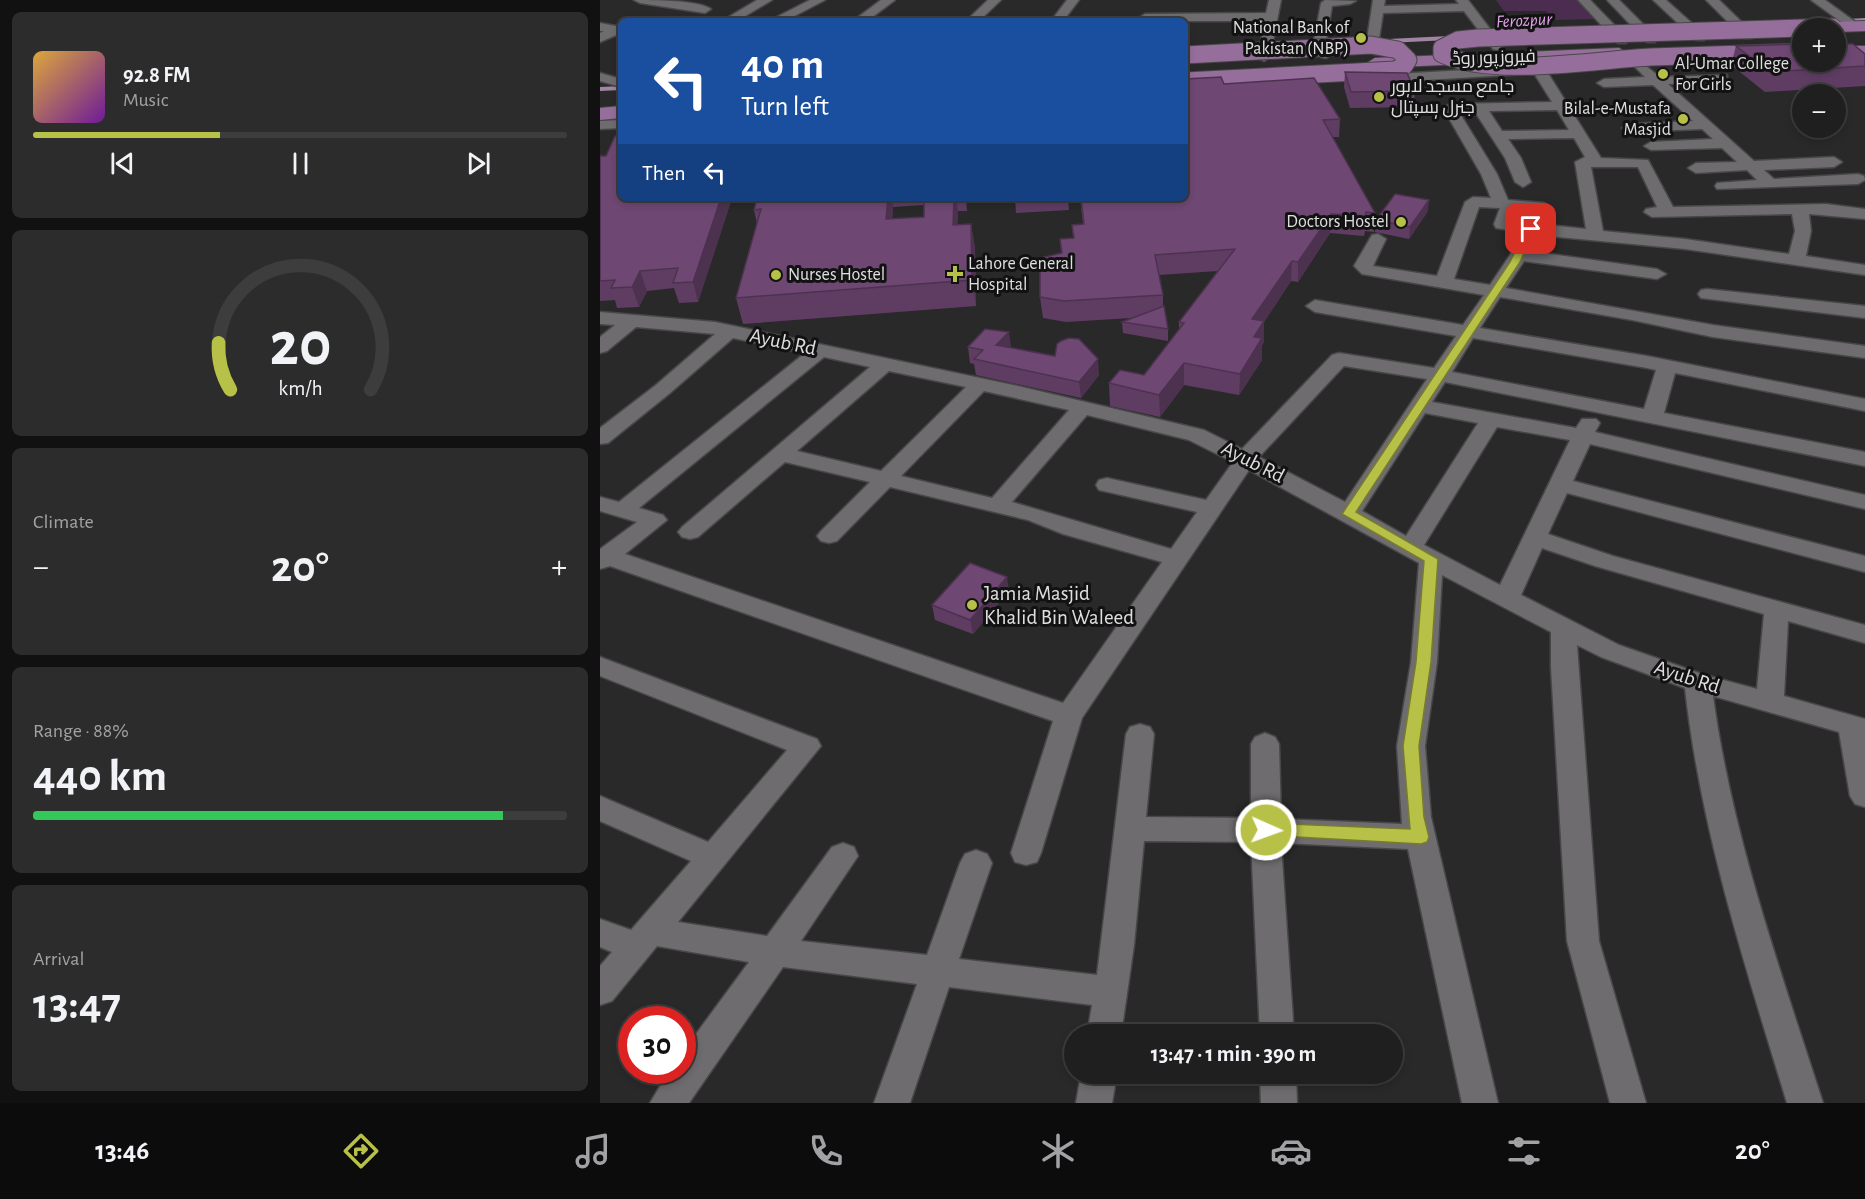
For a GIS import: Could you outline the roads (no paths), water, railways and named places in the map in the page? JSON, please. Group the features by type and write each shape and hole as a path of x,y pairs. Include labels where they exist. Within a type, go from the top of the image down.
{"main road":[{"path":"1846,29 1862,28"},
{"path":"1792,31 1478,38 1458,40 1442,48 1442,54 1450,59 1490,67 1652,57 1792,52"},
{"name":"فیروزپور روڈ","path":"1188,62 1265,51 1323,48 1378,51 1792,34"},
{"path":"1188,55 1371,45 1398,50 1408,60 1404,66 1395,70 1188,81"},
{"path":"1846,45 1865,45"},
{"name":"فیروزپور روڈ","path":"1188,74 1792,46"},
{"path":"1846,51 1865,51"},
{"path":"600,114 618,112"}],"street":[{"path":"640,0 710,7 687,18"},
{"path":"733,18 766,0"},
{"path":"781,18 794,11 806,9 819,0"},
{"path":"863,18 889,0"},
{"path":"975,18 995,0"},
{"path":"1059,18 1073,0"},
{"path":"1188,49 1265,51 1275,0"},
{"path":"1584,0 1622,40"},
{"path":"1612,0 1651,39"},
{"path":"1659,0 1701,37"},
{"path":"1712,0 1748,35"},
{"path":"1817,0 1862,28"},
{"path":"1323,48 1327,3 1350,1"},
{"path":"1378,51 1373,39 1378,5 1465,4 1497,46"},
{"path":"1145,18 1270,17"},
{"path":"600,27 618,30"},
{"path":"600,38 618,30"},
{"path":"1846,57 1865,56"},
{"path":"1188,89 1792,57"},
{"path":"1638,64 1770,183"},
{"path":"1539,70 1559,106 1595,161"},
{"path":"600,77 614,89"},
{"path":"1604,83 1722,78"},
{"path":"1654,97 1675,97"},
{"path":"1559,106 1450,109 1504,204 1502,224 1531,229 1685,244 1865,270"},
{"path":"1479,107 1500,135 1523,182"},
{"path":"600,125 618,124"},
{"path":"1629,128 1707,125"},
{"path":"1500,135 1577,134"},
{"path":"1651,146 1727,143"},
{"path":"1596,236 1582,163 1595,161 1643,163 1660,212 1826,209 1865,214"},
{"path":"1696,168 1834,162"},
{"path":"1723,186 1858,179"},
{"path":"1444,282 1473,202 1544,208"},
{"path":"1796,260 1803,231 1800,211"},
{"path":"1348,514 1519,255 1531,229"},
{"path":"1378,239 1363,266 1365,268 1496,290 1713,332 1865,352"},
{"path":"1519,255 1657,274"},
{"path":"1707,294 1865,312"},
{"path":"1315,306 1667,366 1865,405"},
{"name":"Ayub Rd","path":"600,318 729,331 980,384 1196,435 1246,458 1421,554 1610,651 1698,682 1858,727"},
{"path":"600,347 631,321"},
{"path":"600,438 663,389 729,331"},
{"path":"622,510 820,350"},
{"path":"1026,853 1069,716 1246,458 1336,360 1441,376 1865,459"},
{"path":"690,532 885,364"},
{"path":"1652,418 1667,366"},
{"path":"829,536 980,384"},
{"path":"1419,406 1584,436 1865,502"},
{"path":"1506,599 1584,436 1594,406"},
{"path":"998,505 1082,408"},
{"path":"1480,1103 1416,817 1411,746 1424,662 1421,554 1491,420"},
{"path":"780,454 998,505 1036,515 1071,530 1177,558"},
{"path":"1107,484 1212,508"},
{"path":"1561,485 1865,564"},
{"path":"600,504 655,520 603,558"},
{"path":"1535,538 1604,561 1865,634"},
{"path":"603,558 1069,716"},
{"path":"1770,703 1772,644 1777,609"},
{"path":"1564,629 1564,667 1583,941 1628,1103"},
{"path":"600,666 807,746 600,990"},
{"path":"1698,682 1707,757 1737,886 1805,1103"},
{"path":"1858,727 1865,795"},
{"path":"1106,1024 1140,734"},
{"path":"1265,744 1266,830 1276,1024"},
{"path":"600,808 712,857"},
{"path":"1130,829 1266,830 1421,837"},
{"path":"668,1103 843,856"},
{"path":"892,1103 976,863"},
{"path":"600,933 1111,992"},
{"path":"1094,1103 1097,1084"},
{"path":"1278,1084 1279,1103"}],"waterway":[{"name":"Ferozpur","path":"1847,21 1865,20"},
{"name":"Ferozpur","path":"1388,41 1449,38"},
{"name":"Ferozpur","path":"600,89 618,88"}],"place":[{"name":"National Bank of Pakistan (NBP)","path":"1361,38"},
{"name":"Al-Umar College For Girls","path":"1663,74"},
{"name":"جامع مسجد لاہور جنرل ہسپتال","path":"1379,97"},
{"name":"Bilal-e-Mustafa Masjid","path":"1683,119"},
{"name":"Doctors Hostel","path":"1401,222"},
{"name":"Lahore General Hospital","path":"955,274"},
{"name":"Nurses Hostel","path":"776,275"},
{"name":"Jamia Masjid Khalid Bin Waleed","path":"972,605"}]}
